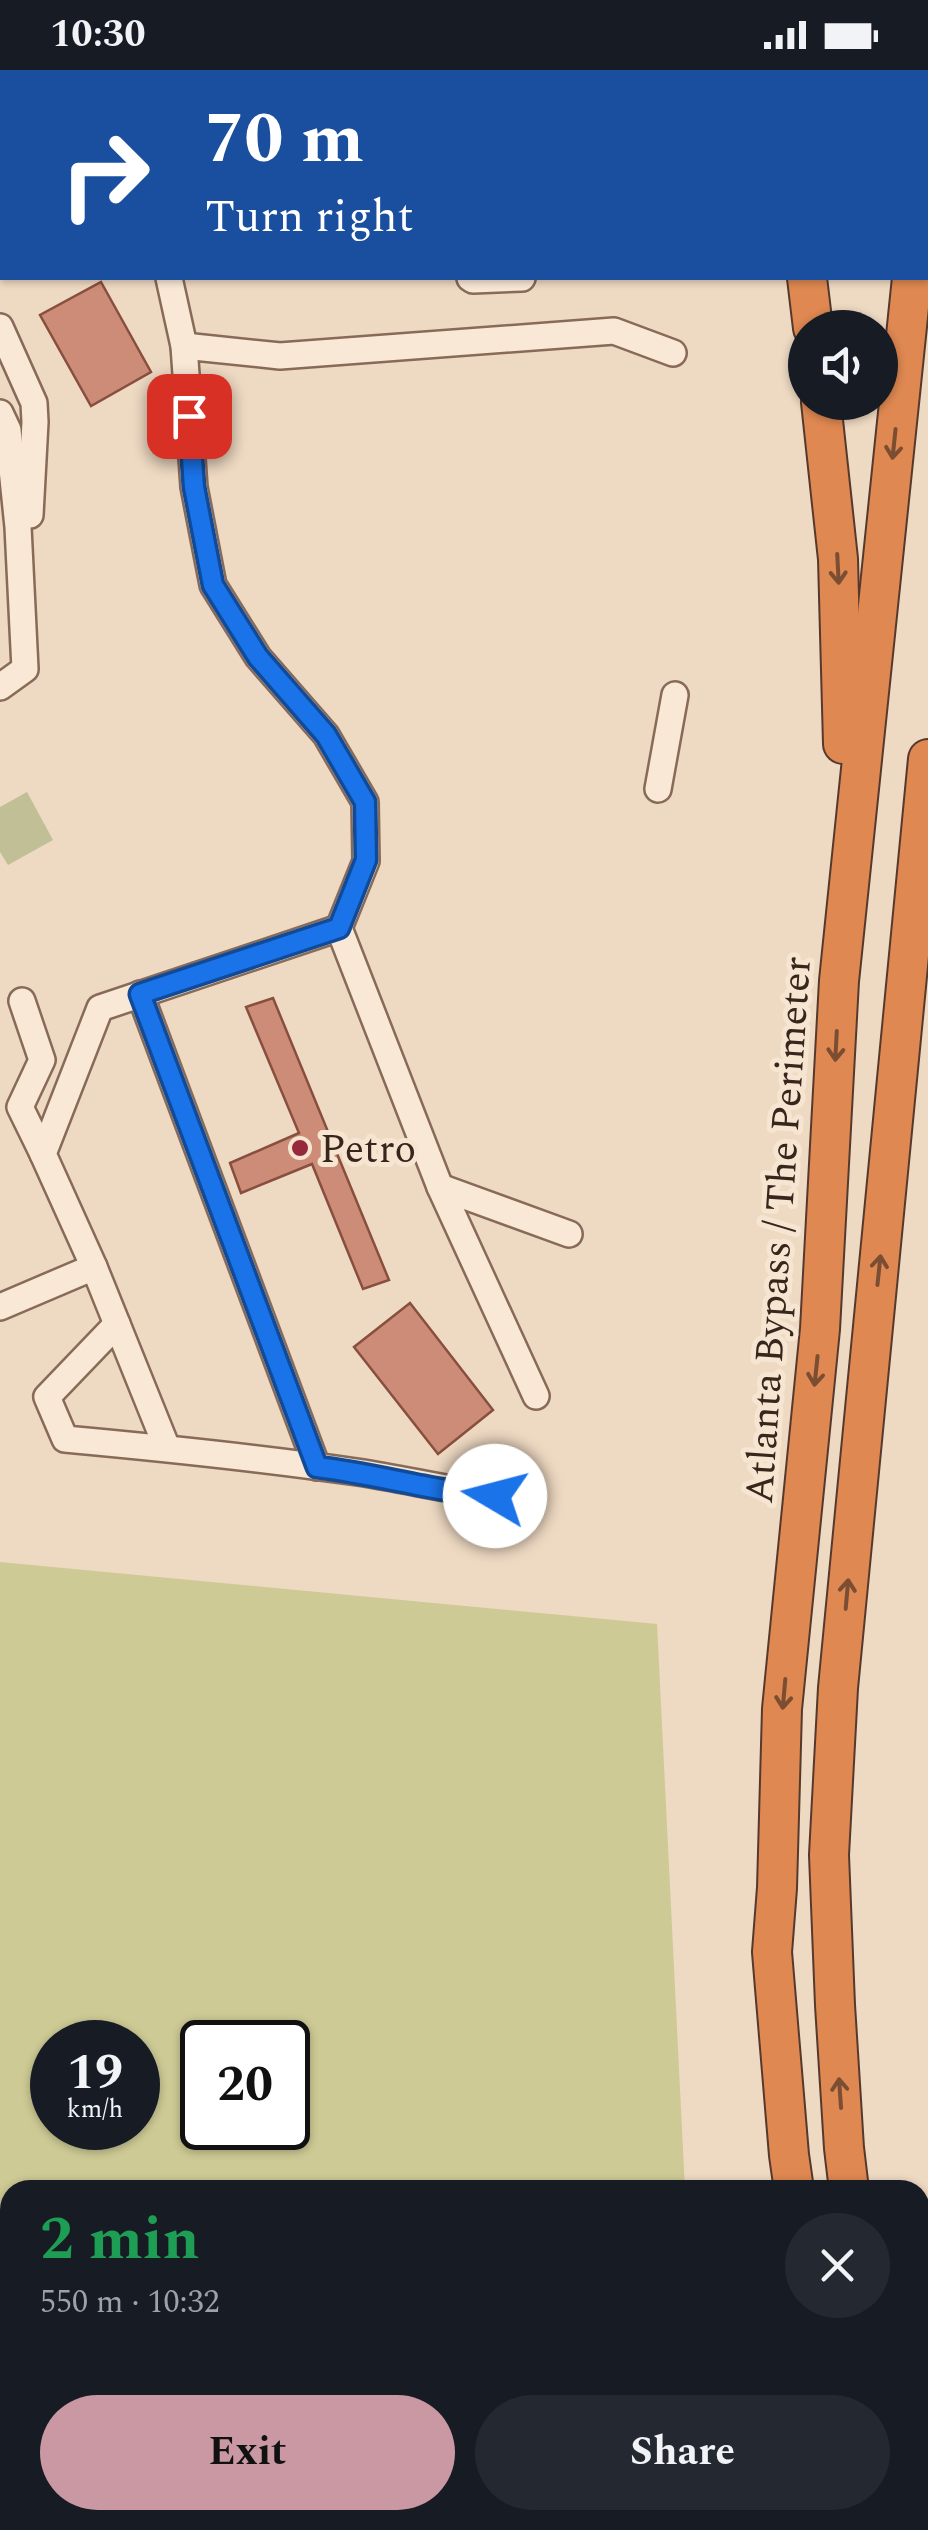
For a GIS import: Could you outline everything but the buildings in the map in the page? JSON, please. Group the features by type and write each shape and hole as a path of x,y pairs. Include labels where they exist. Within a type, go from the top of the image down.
{"highway":[{"path":"807,280 811,310"},
{"name":"Atlanta Bypass / The Perimeter","path":"792,2180 772,1952 782,1709 820,1329 839,982 912,280"},
{"path":"823,420 838,559 843,705 839,982"},
{"path":"848,2180 829,1855 838,1688 928,759"},
{"path":"887,1184 928,984"}],"lane":[{"path":"168,280 184,346 194,487 213,585 258,657 326,735 365,802 366,860 339,928 440,1187 536,1396"},
{"path":"0,327 34,403 36,422 28,550 20,566"},
{"path":"184,346 280,356 614,331 673,354"},
{"path":"0,413 8,430 18,528 25,670 0,688"},
{"path":"0,472 18,528"},
{"path":"658,790 675,695"},
{"path":"43,1154 100,1008 339,928"},
{"path":"140,994 317,1467"},
{"path":"22,1001 42,1060 20,1107 94,1268 167,1448"},
{"path":"440,1187 569,1234"},
{"path":"0,1307 94,1268"},
{"path":"117,1324 47,1397 65,1439 317,1467 474,1495 517,1498"}],"shaded area":[{"path":"27,792 53,840 8,865 0,852 0,807"},
{"path":"0,1562 657,1624 685,2180 0,2180"}],"place":[{"name":"Petro","path":"300,1148"}],"route":[{"path":"189,416 194,487 213,585 258,657 326,735 365,802 366,860 339,928 140,994 317,1467 495,1496"}]}
